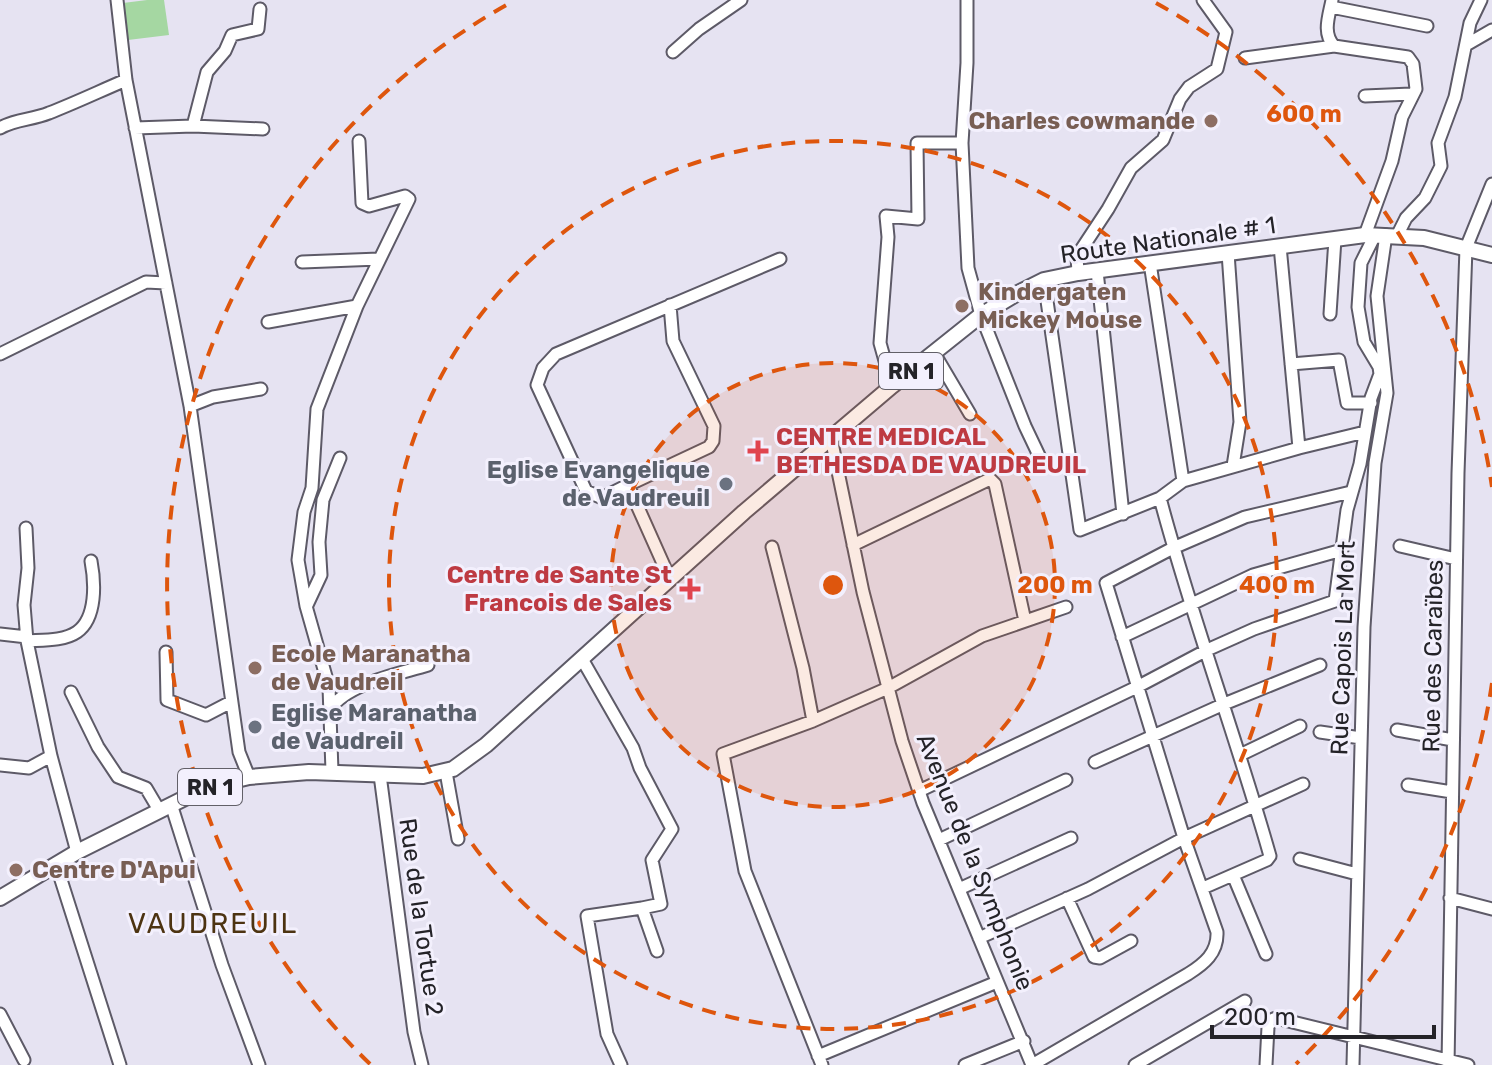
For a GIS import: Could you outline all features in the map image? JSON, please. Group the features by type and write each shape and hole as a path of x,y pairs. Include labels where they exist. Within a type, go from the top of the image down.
{"main road":[{"name":"Route Nationale # 1","path":"0,898 77,852 207,787 249,777 332,771 423,776 446,772 486,745 670,579 892,386 981,315 1044,280 1150,263 1381,235 1424,238 1492,255"}],"street":[{"path":"117,0 126,80 190,406 239,752 249,777"},
{"path":"673,52 699,29 741,0"},
{"path":"967,0 962,143 968,268 981,315 1044,466"},
{"path":"1078,273 1077,256 1131,168 1163,140 1180,99 1189,87 1217,69 1226,32 1203,0"},
{"path":"919,791 1137,687 1207,650 1254,629 1335,601 1351,492 1380,374 1364,342 1360,322 1358,276 1361,263 1381,235 1406,218 1425,198 1441,166 1438,143 1455,97 1470,23 1481,0"},
{"path":"1334,46 1328,40 1327,29 1332,3 1427,26"},
{"path":"193,126 207,72 225,51 232,35 258,29 260,9"},
{"path":"1466,45 1492,30"},
{"path":"1245,58 1334,46 1408,57 1413,64 1416,83 1402,117 1381,235"},
{"path":"0,128 11,122 50,113 126,80"},
{"path":"1365,96 1411,94"},
{"path":"135,128 193,126 263,129"},
{"path":"332,771 329,687 306,606 298,560 304,512 312,488 317,409 357,306 409,199 405,196 369,206 362,203 359,141"},
{"path":"892,386 880,343 888,237 886,216 918,219 917,143 962,143"},
{"path":"1466,248 1492,184"},
{"name":"Rue Capois La Mort","path":"1353,1065 1364,627 1375,463 1387,393 1377,296 1381,235"},
{"path":"1330,314 1335,239"},
{"path":"1280,246 1299,448"},
{"name":"Rue des Caraïbes","path":"1448,1063 1456,559 1466,248"},
{"path":"1228,253 1240,422 1233,466"},
{"path":"302,262 379,259"},
{"path":"670,305 673,341 714,426 713,441 709,447 602,498 586,491 537,385 543,368 556,354 670,305 780,259"},
{"path":"1150,263 1183,481"},
{"path":"1097,271 1123,514"},
{"path":"1044,280 1078,528 1083,530 1160,498 1183,481 1365,432"},
{"path":"0,354 146,282 166,283"},
{"path":"268,322 357,306"},
{"path":"934,353 970,414"},
{"path":"1291,364 1339,360 1347,403 1371,403"},
{"path":"190,406 213,397 261,389"},
{"name":"Avenue de la Symphonie","path":"831,438 853,545 902,741 919,791 1032,1065"},
{"path":"306,606 321,575 319,542 323,500 340,458"},
{"path":"853,545 990,479 995,484 1025,621"},
{"path":"628,485 670,579"},
{"path":"1032,1065 1204,964 1218,941 1106,583 1173,548 1245,517 1351,492"},
{"path":"1160,498 1173,548 1256,806 1269,859 1203,888"},
{"path":"26,528 28,568 24,605 27,639 51,756 77,852"},
{"path":"1400,546 1456,559"},
{"path":"772,547 803,668 813,721"},
{"path":"1122,637 1253,575 1342,550"},
{"path":"0,634 27,639 64,637 78,632 87,619 91,605 95,581 91,561"},
{"path":"997,982 820,1061 745,871 722,759 727,751 813,721 888,688 982,636 1066,607"},
{"path":"166,652 167,700 206,715 231,702"},
{"path":"582,659 633,748 672,829 652,860 661,904 587,916 607,1034 621,1065"},
{"path":"330,709 335,701 377,680 428,665"},
{"path":"1095,762 1320,665"},
{"path":"71,692 98,747 118,777 146,788 165,807 259,1065"},
{"path":"1240,755 1300,726"},
{"path":"1397,730 1453,740"},
{"path":"1320,732 1361,738"},
{"path":"0,765 29,768 51,756"},
{"path":"446,772 458,839"},
{"name":"Rue de la Tortue 2","path":"380,775 414,1032 422,1065"},
{"path":"939,840 1066,780"},
{"path":"979,938 1303,784"},
{"path":"1408,785 1452,792"},
{"path":"959,889 1071,838"},
{"path":"1300,859 1357,874"},
{"path":"56,864 118,1064"},
{"path":"1233,875 1266,954"},
{"path":"1067,898 1094,957 1100,958 1131,941"},
{"path":"1450,898 1492,909"},
{"path":"642,908 657,951"},
{"path":"1135,1065 1245,1001"},
{"path":"0,1014 24,1060"},
{"path":"1266,1065 1268,1027 1271,1020 1276,1018 1448,1063 1468,1065"},
{"path":"965,1065 1024,1041"}],"green space":[{"path":"164,0 169,35 128,40 123,3"}],"place":[{"name":"Charles cowmande","path":"1211,121"},
{"name":"Kindergaten Mickey Mouse","path":"962,306"},
{"name":"CENTRE MEDICAL BETHESDA DE VAUDREUIL","path":"758,451"},
{"name":"Eglise Evangelique de Vaudreuil","path":"726,484"},
{"name":"Centre de Sante St Francois de Sales","path":"690,589"},
{"name":"Ecole Maranatha de Vaudreil","path":"255,668"},
{"name":"Eglise Maranatha de Vaudreil","path":"255,727"},
{"name":"Centre D'Apui","path":"16,870"}],"district":[{"name":"VAUDREUIL","path":"213,923"}]}
